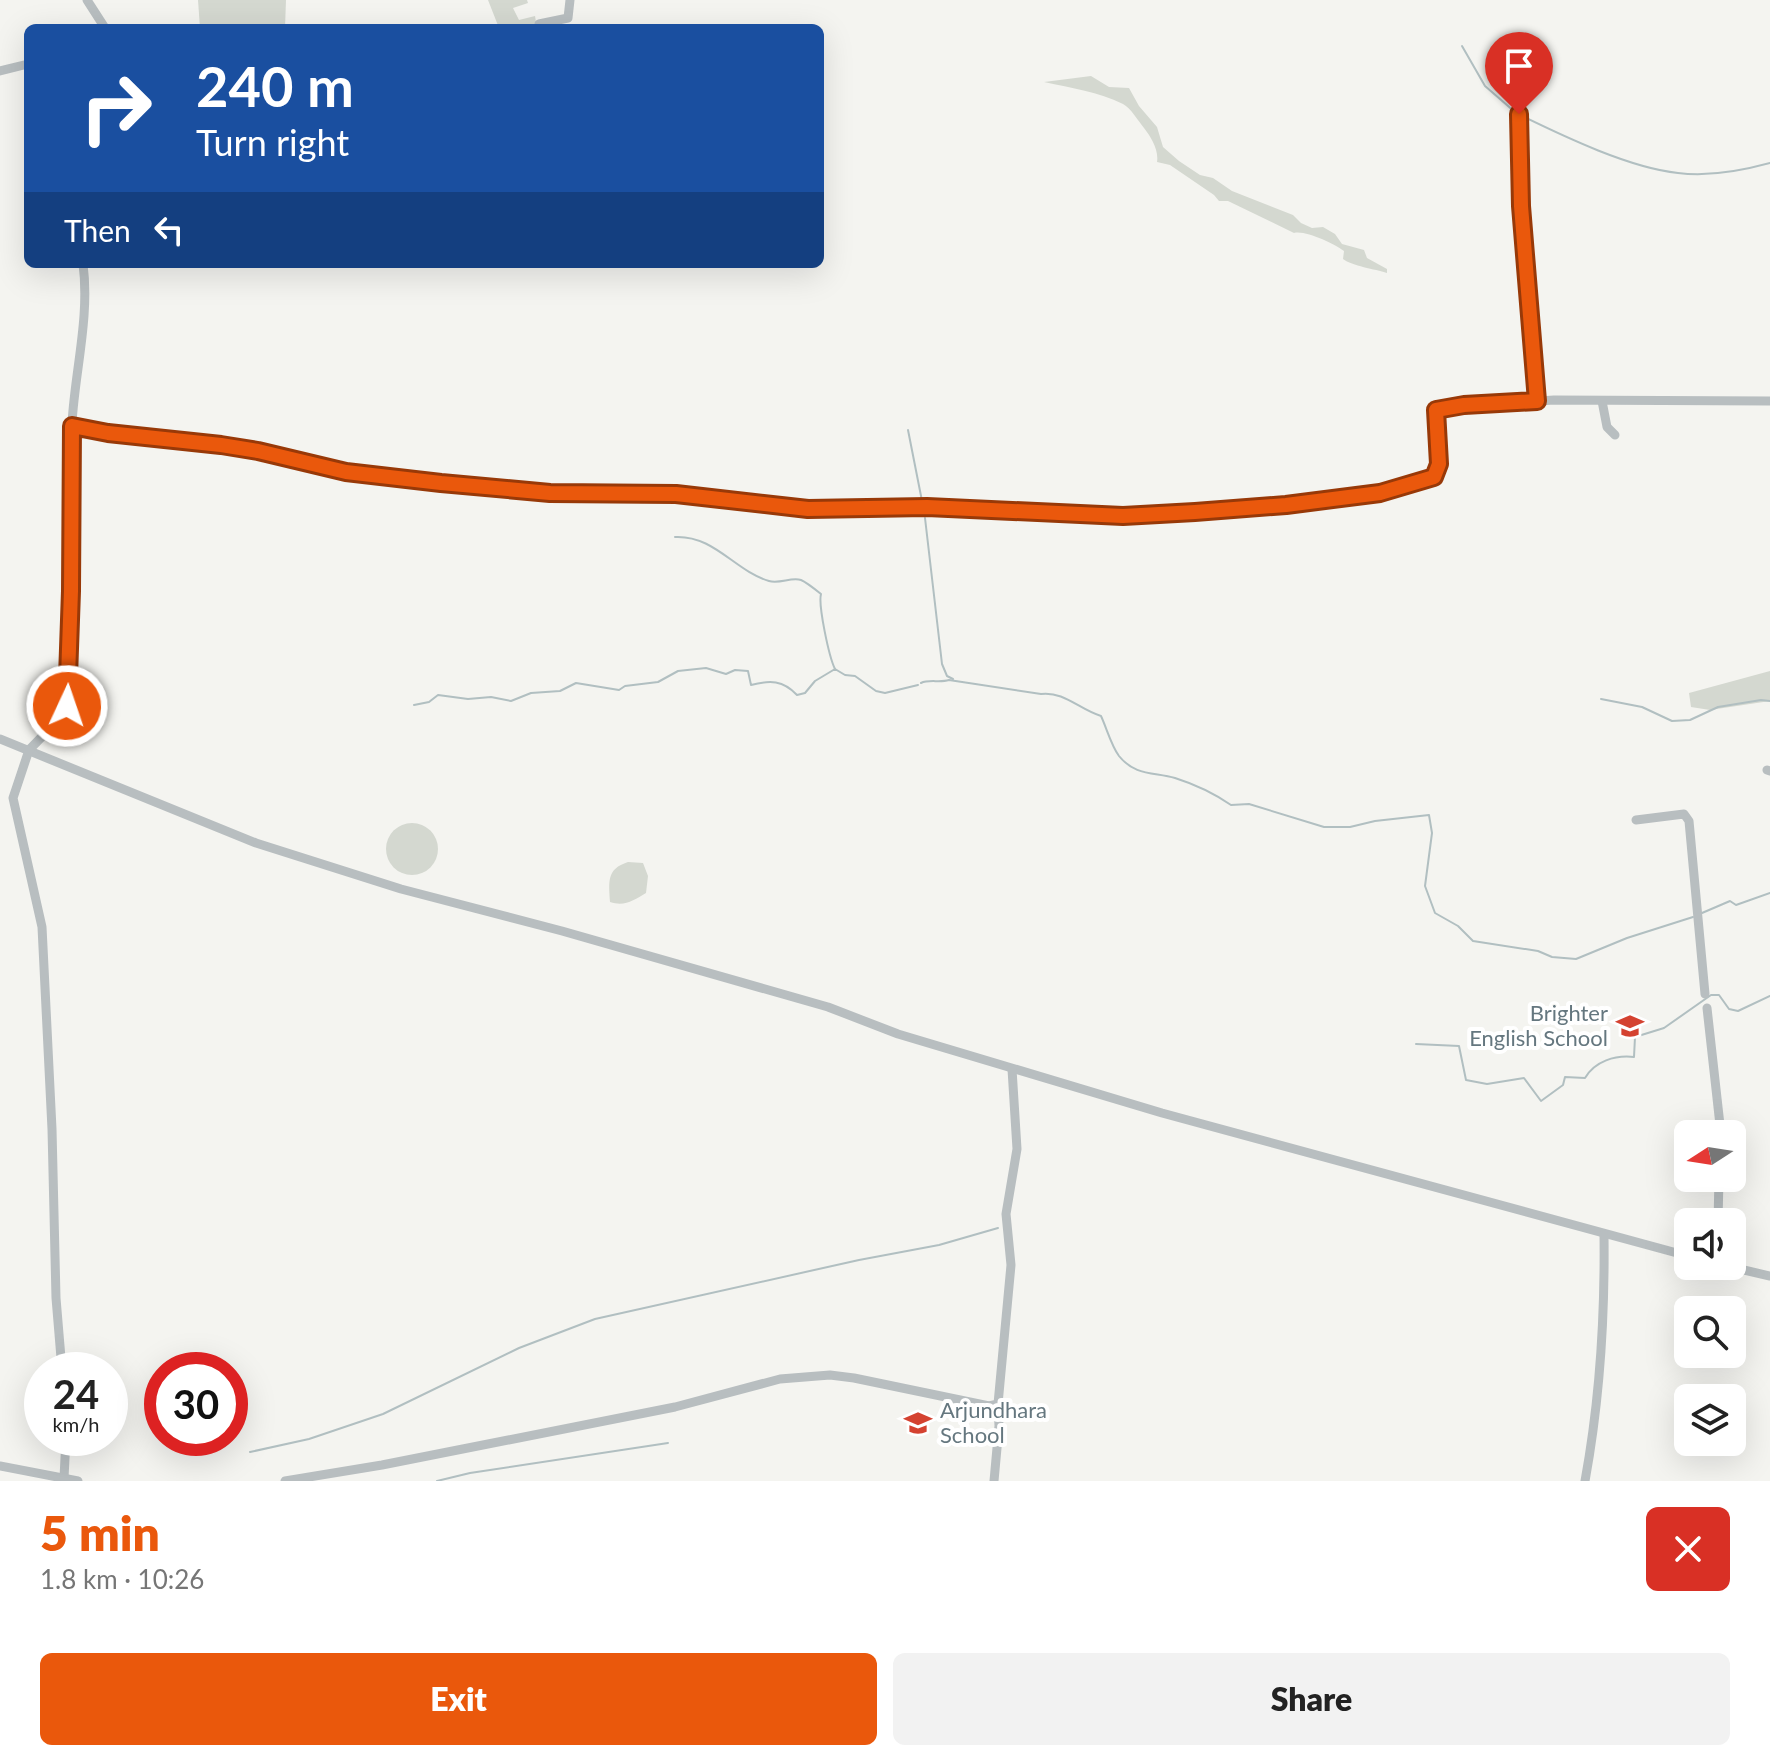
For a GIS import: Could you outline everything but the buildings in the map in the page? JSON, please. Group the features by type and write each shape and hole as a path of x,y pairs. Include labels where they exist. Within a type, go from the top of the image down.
{"street":[{"path":"87,0 102,24"},
{"path":"539,24 568,18 570,0"},
{"path":"0,71 24,65"},
{"path":"1519,114 1521,206 1537,401"},
{"path":"60,1352 42,927 13,798 29,750 62,716 67,706 72,426 86,288 84,268"},
{"path":"72,426 258,451 346,472 550,493 676,494 808,509 927,507 1123,516 1286,505 1403,488 1434,477 1439,464 1436,410 1464,405 1537,401 1770,401"},
{"path":"1602,401 1607,427 1615,435"},
{"path":"0,739 256,843 401,889 562,931 828,1007 898,1034 1162,1113 1674,1252"},
{"path":"1636,820 1684,814 1689,821 1705,994"},
{"path":"1707,1008 1719,1120"},
{"path":"994,1481 1011,1265 1006,1214 1017,1149 1012,1069"},
{"path":"1585,1481 1594,1432 1602,1350 1604,1235"},
{"path":"1746,1270 1770,1276"},
{"path":"285,1481 675,1407 780,1379 830,1375 989,1406 998,1404"},
{"path":"64,1478 65,1456"},
{"path":"0,1466 78,1481"}],"shaded area":[{"path":"198,0 286,0 285,24 200,24"},
{"path":"488,0 527,0 528,3 513,8 519,20 535,16 536,24 497,24"},
{"path":"1091,76 1109,87 1129,88 1157,127 1163,147 1200,175 1293,215 1312,228 1323,227 1335,234 1342,244 1364,250 1367,258 1387,269 1387,273 1343,259 1344,251 1320,238 1294,233 1228,201 1219,201 1170,165 1157,162 1152,140 1123,104 1094,93 1044,82"},
{"path":"1770,671 1770,701 1710,710 1691,707 1689,693"},
{"path":"412,823 431,830 438,849 431,868 412,875 393,868 386,849 393,830"},
{"path":"628,862 643,863 648,876 646,893 625,903 610,902 612,872"}],"waterway":[{"path":"1462,46 1485,86 1516,113"},
{"path":"1522,116 1598,150 1659,170 1713,174 1770,163"},
{"path":"908,430 922,501"},
{"path":"925,518 942,664 947,676 953,679"},
{"path":"675,537 689,538 713,547 745,570 769,581 801,580 821,594 825,631 835,669"},
{"path":"414,705 429,702 438,695 511,701 531,693 560,691 576,683 619,690 625,686 658,682 678,671 706,668 726,674 735,670 748,671 751,685 776,682 797,695 805,693 815,681 835,669 885,693 918,685"},
{"path":"921,683 949,680 1065,698 1101,716 1116,752 1132,767 1190,783 1231,805 1249,804 1324,827 1350,827 1429,815 1432,833 1425,886 1435,913 1458,926 1473,941 1576,959 1627,938 1693,917"},
{"path":"1601,699 1642,707 1672,721 1690,720 1718,707 1770,701"},
{"path":"1702,913 1730,901 1736,905 1770,893"},
{"path":"1416,1044 1459,1046 1466,1080 1487,1084 1524,1078 1541,1101 1563,1085 1565,1077 1585,1078 1594,1067 1606,1060 1634,1057 1635,1037 1664,1028 1711,995 1719,995 1729,1009 1738,1011 1770,996"},
{"path":"250,1452 309,1439 383,1414 519,1348 595,1319 939,1245 998,1228"},
{"path":"437,1481 470,1473 668,1443"}],"place":[{"name":"Brighter English School","path":"1630,1026"},
{"name":"Arjundhara School","path":"918,1423"}],"route":[{"path":"67,706 72,426 221,445 346,472 441,483 550,493 676,494 808,509 927,507 1123,516 1286,505 1380,493 1434,477 1439,464 1436,410 1464,405 1537,401 1521,206 1519,114"}]}
